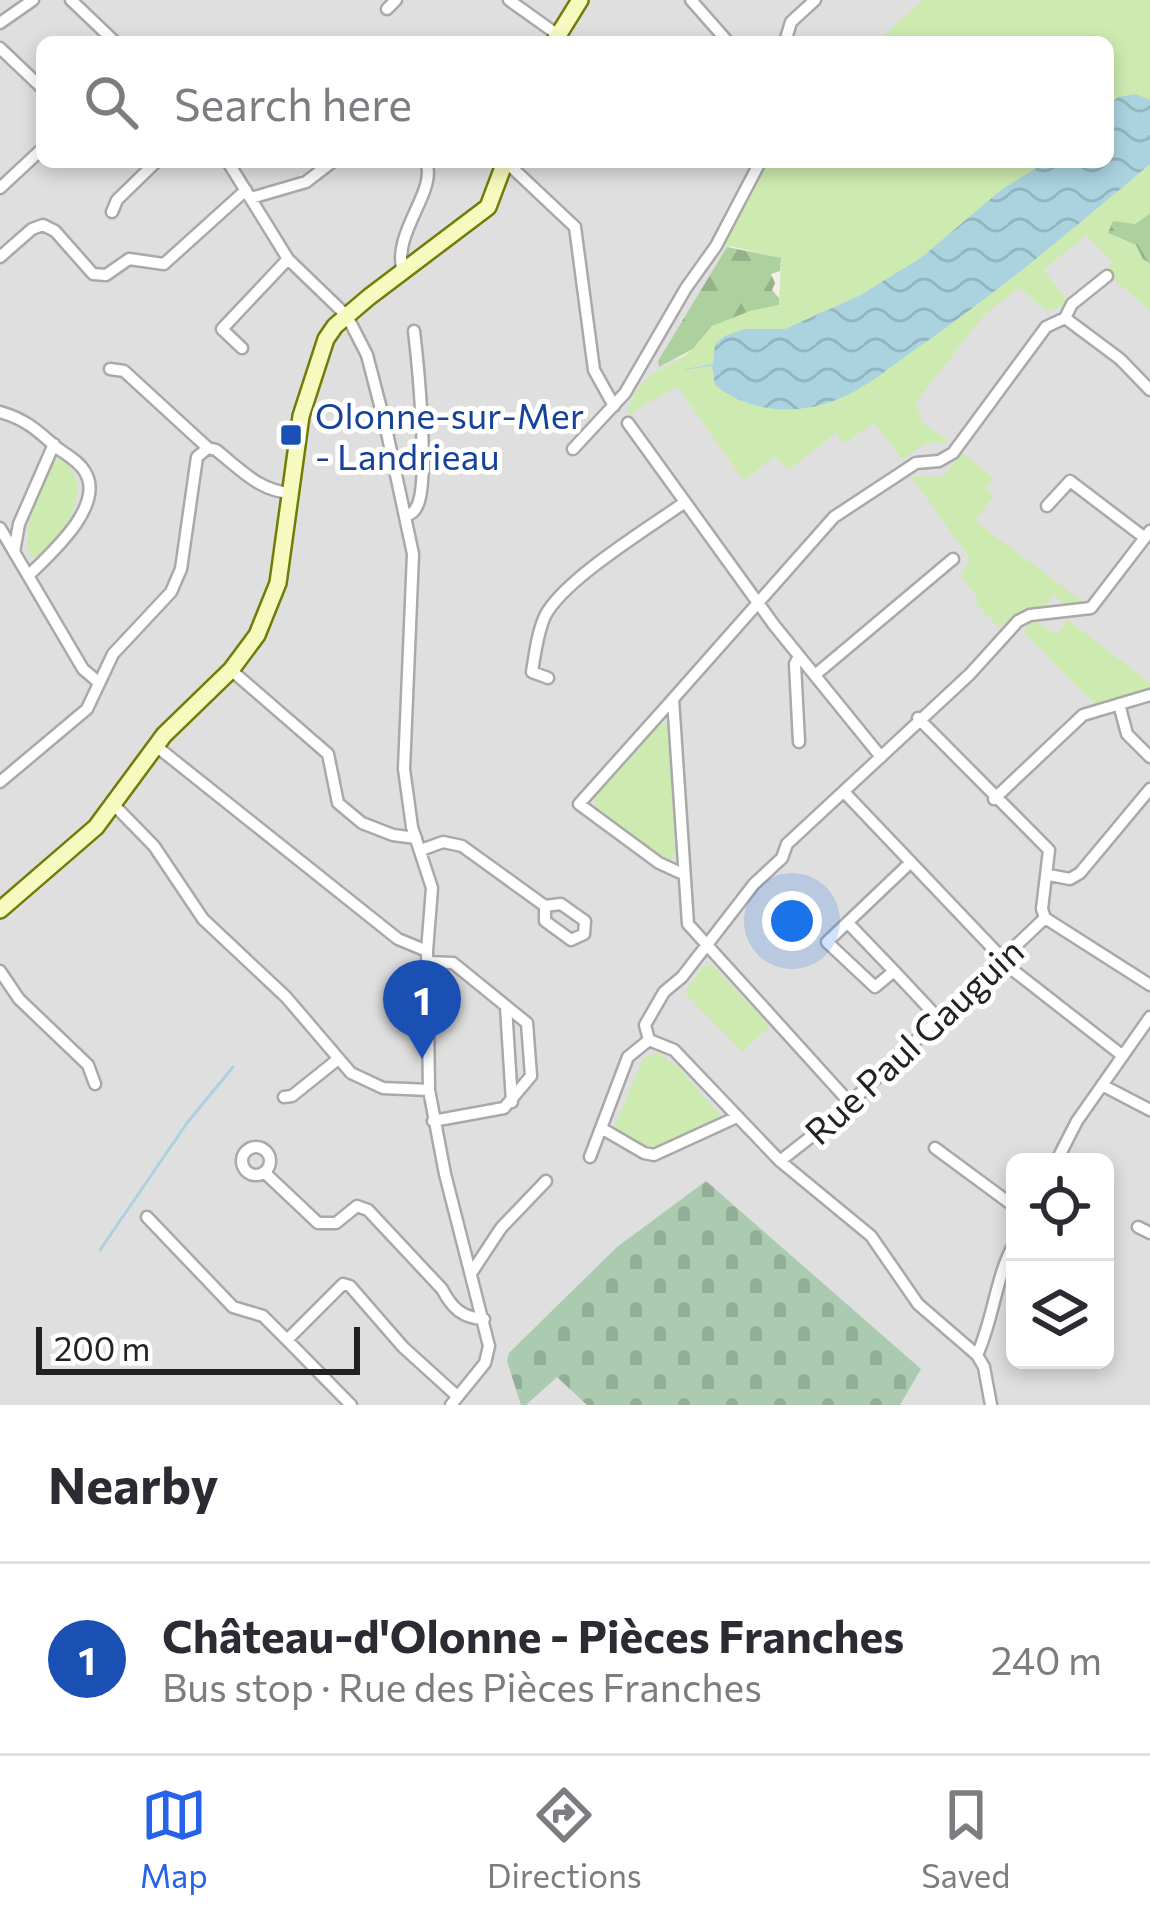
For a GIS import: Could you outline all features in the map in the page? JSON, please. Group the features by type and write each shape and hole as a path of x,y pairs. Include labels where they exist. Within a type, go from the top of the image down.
{"street":[{"path":"0,23 33,0"},
{"path":"71,0 109,36"},
{"path":"509,0 554,36"},
{"path":"557,36 580,0"},
{"path":"691,0 723,36"},
{"path":"786,36 791,22 814,0"},
{"path":"0,48 36,82"},
{"path":"0,188 36,155"},
{"path":"112,212 117,200 150,168"},
{"path":"232,168 288,259 347,316 372,372 405,517 414,580 404,769 432,888 427,957 429,1090 489,1355 454,1401 347,1285 336,1288 287,1340"},
{"path":"0,257 44,225 94,274 106,275 130,260 169,263 248,194 306,182 324,168"},
{"path":"404,272 403,241 429,176 428,168"},
{"path":"0,910 96,826 170,727 231,670 257,635 282,564 297,434 315,366 330,333 488,207 503,168"},
{"path":"511,168 575,227 594,370 614,406"},
{"path":"573,448 614,406 716,246 757,168"},
{"path":"242,348 222,329 288,259"},
{"path":"683,874 659,863 579,804 838,514 916,464 939,461 953,453 1046,327 1065,318 1072,304 1108,277"},
{"path":"1065,318 1120,358 1150,390"},
{"path":"405,517 415,509 421,486 420,382 414,331"},
{"path":"110,369 124,371 208,448 267,489 292,493"},
{"path":"0,412 29,422 86,472 89,492 66,538 28,575"},
{"path":"628,423 758,603 880,757"},
{"path":"14,552 26,506 53,444"},
{"path":"0,782 81,715 115,651 177,582 196,457 208,448"},
{"path":"649,1040 645,1025 657,1001 682,977 754,884 782,859 787,844 970,674 1018,621 1030,615 1091,608 1148,534 1070,481 1047,506"},
{"path":"548,678 532,672 543,621 554,602 685,502"},
{"path":"0,529 82,669 97,681"},
{"path":"815,675 953,560"},
{"path":"799,656 795,664 799,742"},
{"path":"231,670 328,754 338,803 369,826 419,844 462,846 544,906"},
{"path":"994,799 1083,715 1150,694"},
{"path":"673,699 685,914 704,946 850,1103"},
{"path":"1119,704 1124,727 1150,757"},
{"path":"918,718 1046,847 1050,855 1042,909 1045,918 1150,985"},
{"path":"156,746 398,939 427,957 453,963 527,1023 531,1076 512,1102 504,1108 433,1120"},
{"path":"1049,874 1070,879 1080,873 1150,788"},
{"path":"844,792 1001,959 1123,1056"},
{"path":"114,805 154,846 203,919 286,997 360,1080 429,1090"},
{"path":"894,971 875,987 869,986 827,942 911,862"},
{"name":"Rue Paul Gauguin","path":"780,1161 850,1103 1045,918"},
{"path":"848,923 938,1018"},
{"path":"0,971 19,999 88,1065 95,1084"},
{"path":"506,1007 512,1102"},
{"path":"1061,1153 1102,1084 1150,1017"},
{"path":"649,1040 674,1050 780,1161 871,1236 918,1304 977,1355 991,1405"},
{"path":"590,1157 628,1057 649,1040"},
{"path":"284,1097 292,1096 338,1060"},
{"path":"1102,1084 1150,1110"},
{"path":"601,1128 644,1154 654,1154 737,1117"},
{"path":"934,1148 1006,1200"},
{"path":"264,1172 318,1223 336,1223 357,1205 368,1210 458,1312 484,1319"},
{"path":"472,1272 501,1228 546,1181"},
{"path":"147,1217 233,1307 263,1316 352,1405"},
{"path":"977,1355 1007,1261"}],"shaded area":[{"path":"0,0 933,0 890,36 36,36 36,168 776,168 663,363 1089,233 1150,289 1150,1405 0,1405"}],"green space":[{"path":"923,0 1150,0 1150,213 1116,237 1137,245 1150,264 1150,310 1116,282 1107,268 1113,263 1086,235 1044,270 1066,299 1061,307 1047,311 1019,288 985,314 916,402 922,422 949,441 925,443 903,460 874,423 844,444 836,433 788,470 775,456 744,481 677,386 627,412 648,377 684,356 714,325 737,314 779,305 781,259 723,244 764,168 1114,168 1114,36 883,36"},
{"path":"1150,213 1150,264 1136,245 1108,233 1113,221 1135,224"},
{"path":"727,247 781,258 780,271 771,274 779,305 712,326 693,349 659,367 658,361"},
{"path":"962,453 994,478 985,489 994,496 975,521 1082,601 1079,607 1070,608 1053,595 1043,610 1024,611 999,627 975,603 978,599 961,576 967,554 910,476 942,477"},
{"path":"63,459 77,484 73,510 50,547 40,557 31,557 28,534 33,508 53,460"},
{"path":"1034,619 1057,635 1068,620 1150,683 1150,689 1095,704 1023,631"},
{"path":"661,723 668,726 675,854 661,862 595,811 594,793"},
{"path":"704,966 713,966 770,1026 742,1052 684,992"},
{"path":"658,1052 679,1068 723,1118 656,1151 645,1150 614,1128 643,1058"},
{"path":"706,1181 921,1369 900,1405 587,1405 557,1377 521,1405 507,1361 509,1353 617,1247"}],"water":[{"path":"1136,94 1150,100 1150,164 1004,284 866,385 821,405 773,409 742,401 715,385 712,366 681,370 713,364 715,344 725,336 745,329 785,329 859,296 922,257 1001,190 1036,168 1114,168 1114,101"}],"waterway":[{"path":"100,1250 187,1123 233,1067"}],"place":[{"name":"Olonne-sur-Mer - Landrieau","path":"291,435"},
{"name":"Château-d'Olonne - Pièces Franches","path":"422,1059"}]}
